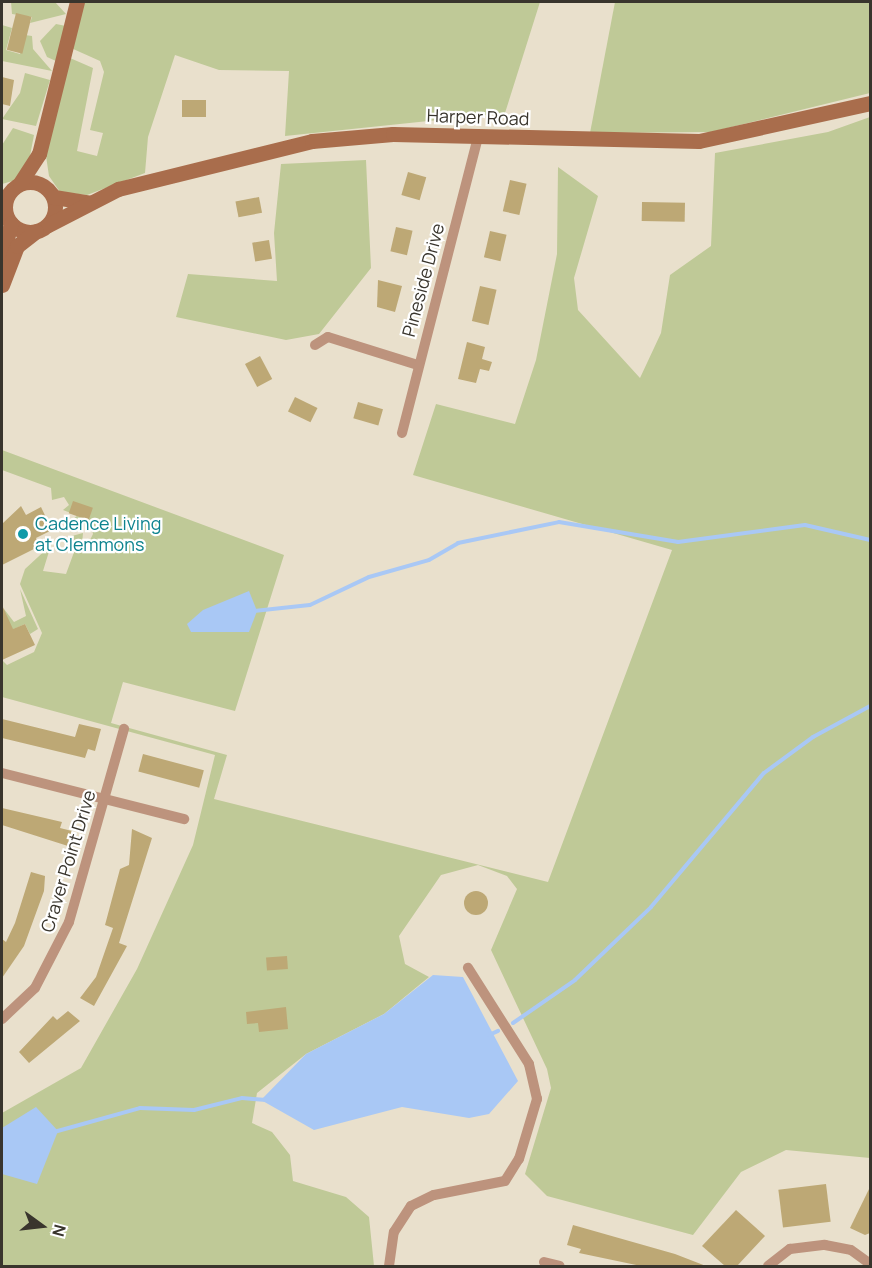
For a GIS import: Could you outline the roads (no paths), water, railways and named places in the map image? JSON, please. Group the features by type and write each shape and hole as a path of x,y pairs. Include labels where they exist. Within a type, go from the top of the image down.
{"street":[{"path":"2,257 11,223 3,206 12,186 39,154 76,2"},
{"name":"Harper Road","path":"42,228 90,203 163,175 312,141 393,134 699,141 870,103"},
{"name":"Pineside Drive","path":"402,433 478,136"},
{"path":"2,285 18,246 42,228 51,193 39,154"},
{"path":"12,186 35,182 51,193 90,203"},
{"path":"11,223 42,228"},
{"path":"315,345 328,337 418,365"},
{"name":"Craver Point Drive","path":"2,1019 35,987 56,952 124,729"},
{"path":"2,773 184,819"},
{"path":"389,1266 394,1232 411,1206 434,1195 505,1180 519,1159 537,1099 529,1064 468,968"},
{"path":"768,1266 790,1249 825,1245 851,1250 870,1264"},
{"path":"544,1262 560,1266"}],"water":[{"path":"249,591 257,611 249,632 191,632 187,624 203,610"},
{"path":"433,975 463,977 518,1081 489,1114 469,1118 402,1107 314,1130 261,1100 306,1054 384,1014"},
{"path":"36,1107 58,1131 37,1184 2,1174 2,1128"}],"waterway":[{"path":"253,611 310,605 369,577 429,560 458,543 559,522 678,542 805,525 870,540"},
{"path":"513,1023 575,980 651,907 764,773 813,737 870,706"},
{"path":"489,1035 498,1031"},
{"path":"54,1132 140,1108 194,1110 242,1098 266,1100"}],"place":[{"name":"Cadence Living at Clemmons","path":"23,534"}]}
